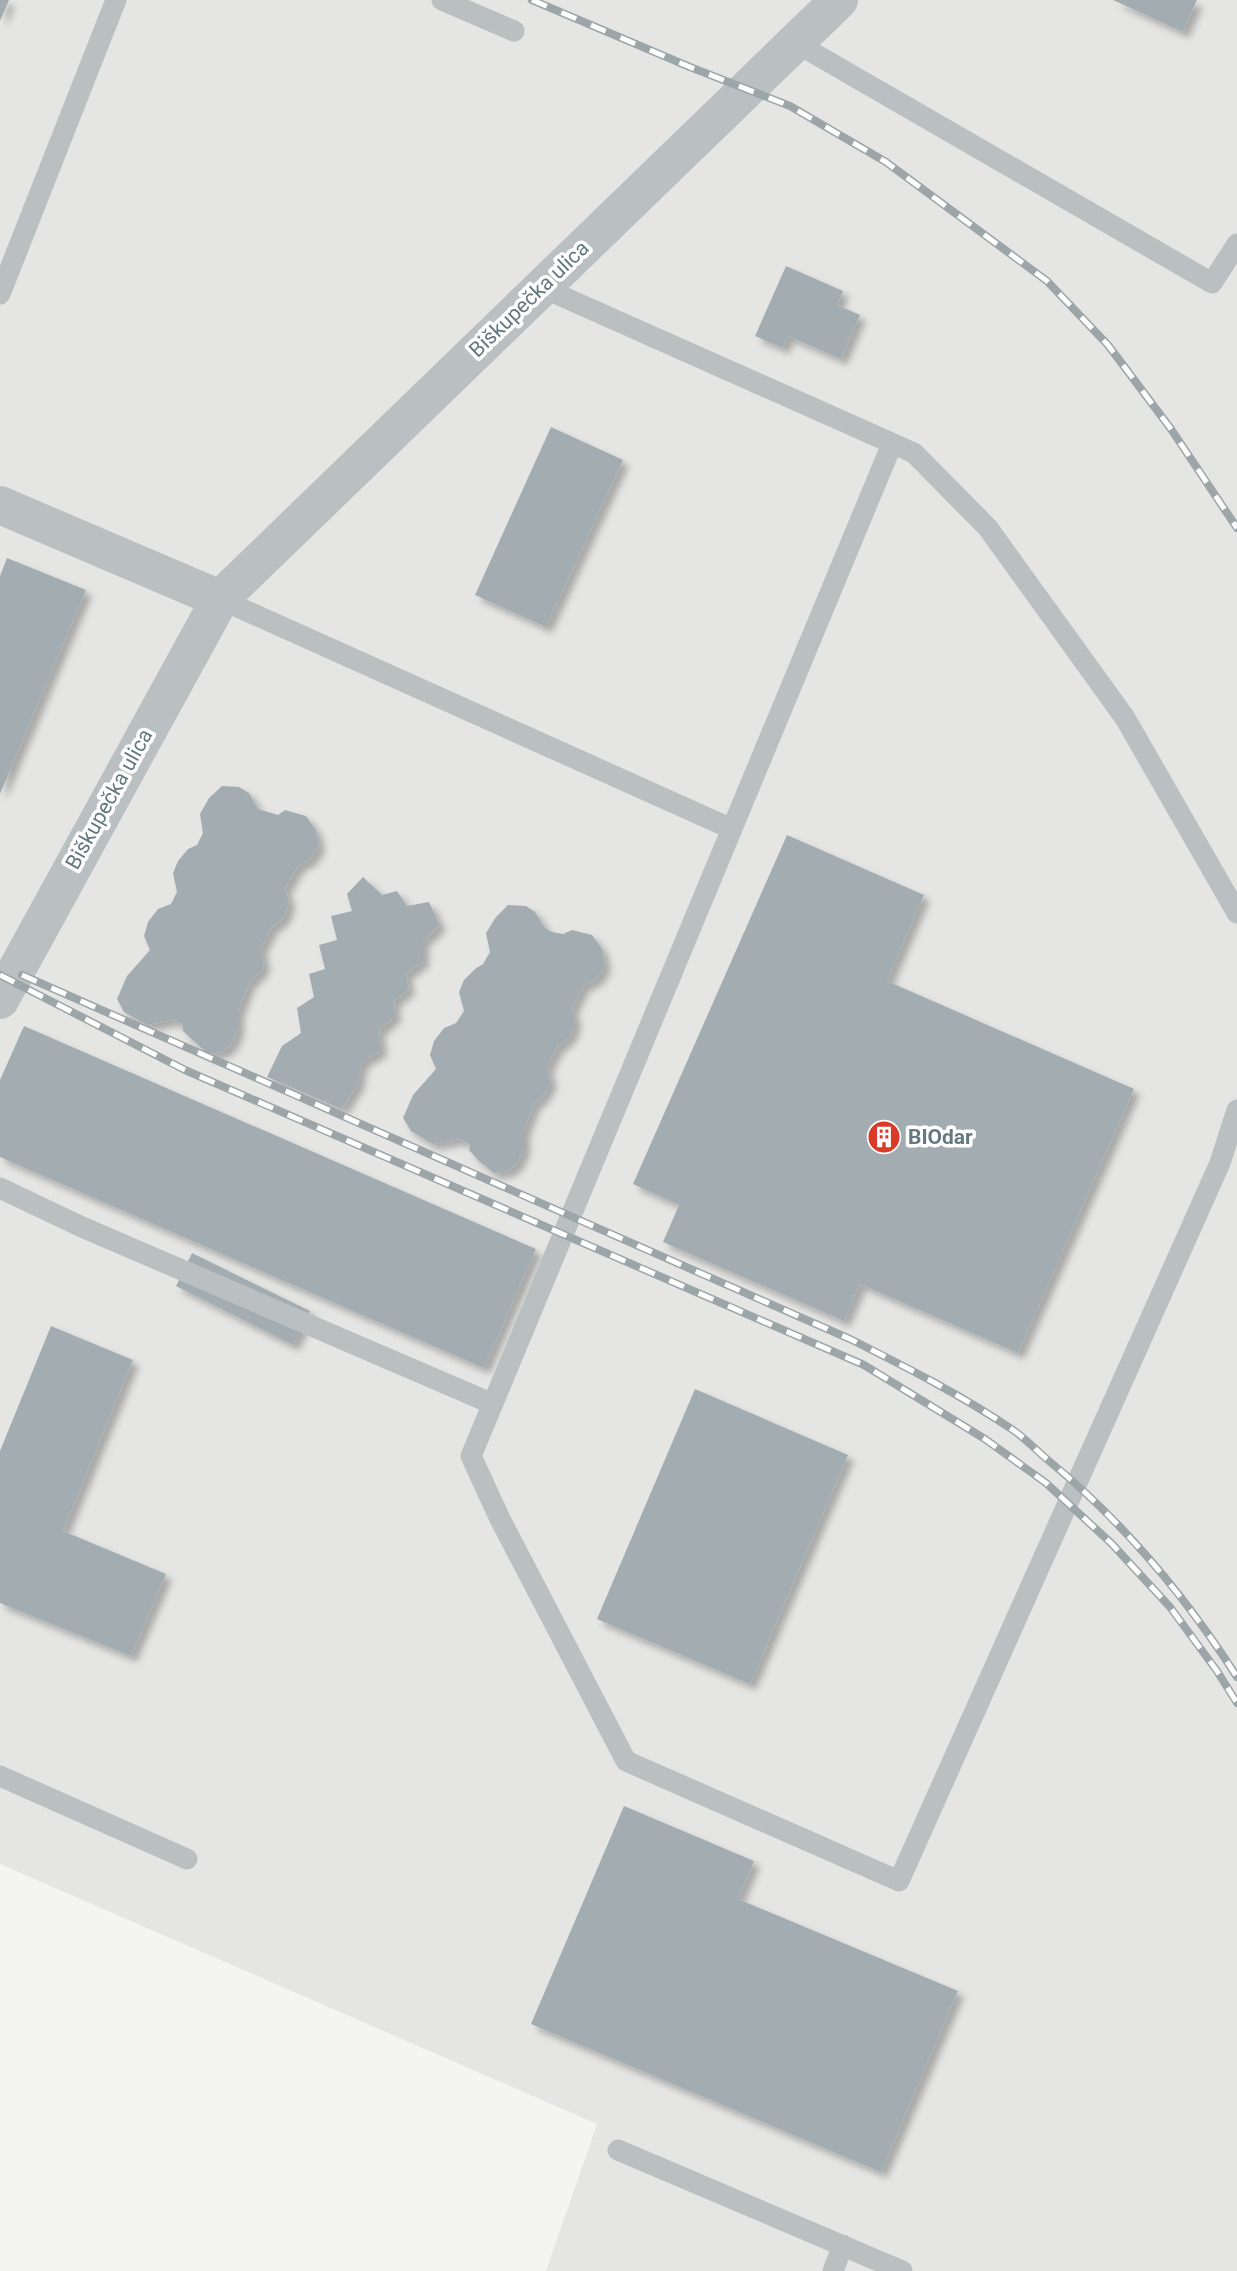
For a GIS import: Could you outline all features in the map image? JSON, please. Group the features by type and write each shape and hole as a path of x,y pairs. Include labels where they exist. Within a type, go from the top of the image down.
{"street":[{"name":"Biškupečka ulica","path":"4,987 220,599 839,0"},
{"path":"0,505 220,599"}],"lane":[{"path":"0,294 116,0"},
{"path":"442,0 514,31"},
{"path":"796,43 1212,284 1237,244"},
{"path":"541,287 914,453 988,528 1125,718 1237,913"},
{"path":"892,444 471,1456 506,1531 626,1761 899,1881 1220,1163 1237,1110"},
{"path":"220,599 732,829"},
{"path":"0,1188 95,1233 493,1404"},
{"path":"0,1776 187,1858"},
{"path":"618,2150 902,2271"},
{"path":"833,2271 843,2245"}],"shaded area":[{"path":"0,0 1237,0 1237,2271 546,2271 597,2124 0,1864"}],"building":[{"path":"0,0 9,0 0,21"},
{"path":"1113,0 1197,0 1183,32"},
{"path":"786,266 843,291 837,305 860,315 841,359 788,336 783,348 755,336"},
{"path":"551,427 623,460 546,627 475,595"},
{"path":"7,558 86,590 0,794 0,576"},
{"path":"222,786 239,787 249,793 258,809 278,815 285,810 306,816 316,830 319,846 310,860 298,866 285,889 289,900 287,911 282,920 272,927 261,948 264,964 262,970 249,983 238,1012 238,1030 231,1045 222,1052 208,1054 183,1031 183,1024 173,1020 147,1025 124,1012 117,999 127,976 150,950 144,936 148,922 158,909 171,904 177,892 173,873 178,861 188,849 197,845 203,833 200,814 209,798"},
{"name":"BIOdar","path":"787,835 924,895 887,981 1134,1089 1018,1353 860,1284 844,1321 663,1242 679,1205 633,1184"},
{"path":"363,877 382,895 397,891 407,906 429,902 440,925 423,941 423,961 406,974 409,989 394,1001 395,1016 379,1030 381,1051 362,1062 358,1084 342,1109 267,1077 282,1046 301,1033 297,1008 314,997 309,974 325,969 319,945 337,940 331,916 352,911 347,894"},
{"path":"508,905 526,906 535,912 545,928 552,932 563,934 572,930 592,935 602,949 605,966 597,979 584,985 572,1008 575,1019 573,1030 568,1039 558,1046 547,1067 551,1083 541,1099 535,1102 524,1130 524,1149 517,1164 508,1171 494,1173 469,1150 470,1144 459,1139 433,1144 411,1131 403,1118 413,1095 436,1069 430,1055 434,1041 444,1028 456,1023 464,1011 459,992 464,980 483,964 490,952 486,933"},
{"path":"24,1026 536,1249 484,1368 0,1157 0,1080"},
{"path":"192,1253 310,1311 293,1345 176,1286"},
{"path":"51,1326 133,1360 63,1531 166,1574 131,1656 0,1603 0,1451"},
{"path":"695,1389 848,1455 750,1684 597,1619"},
{"path":"624,1806 754,1861 738,1899 958,1991 881,2172 531,2024"}],"railway":[{"path":"532,0 790,106 886,162 1047,281 1108,345 1171,429 1237,528"},
{"path":"0,975 185,1070 864,1365 985,1439 1046,1483 1111,1543 1170,1607 1237,1703"},
{"path":"22,975 850,1339 953,1393 1018,1434 1102,1509 1174,1589 1237,1677"}],"place":[{"name":"BIOdar","path":"884,1137"}]}
